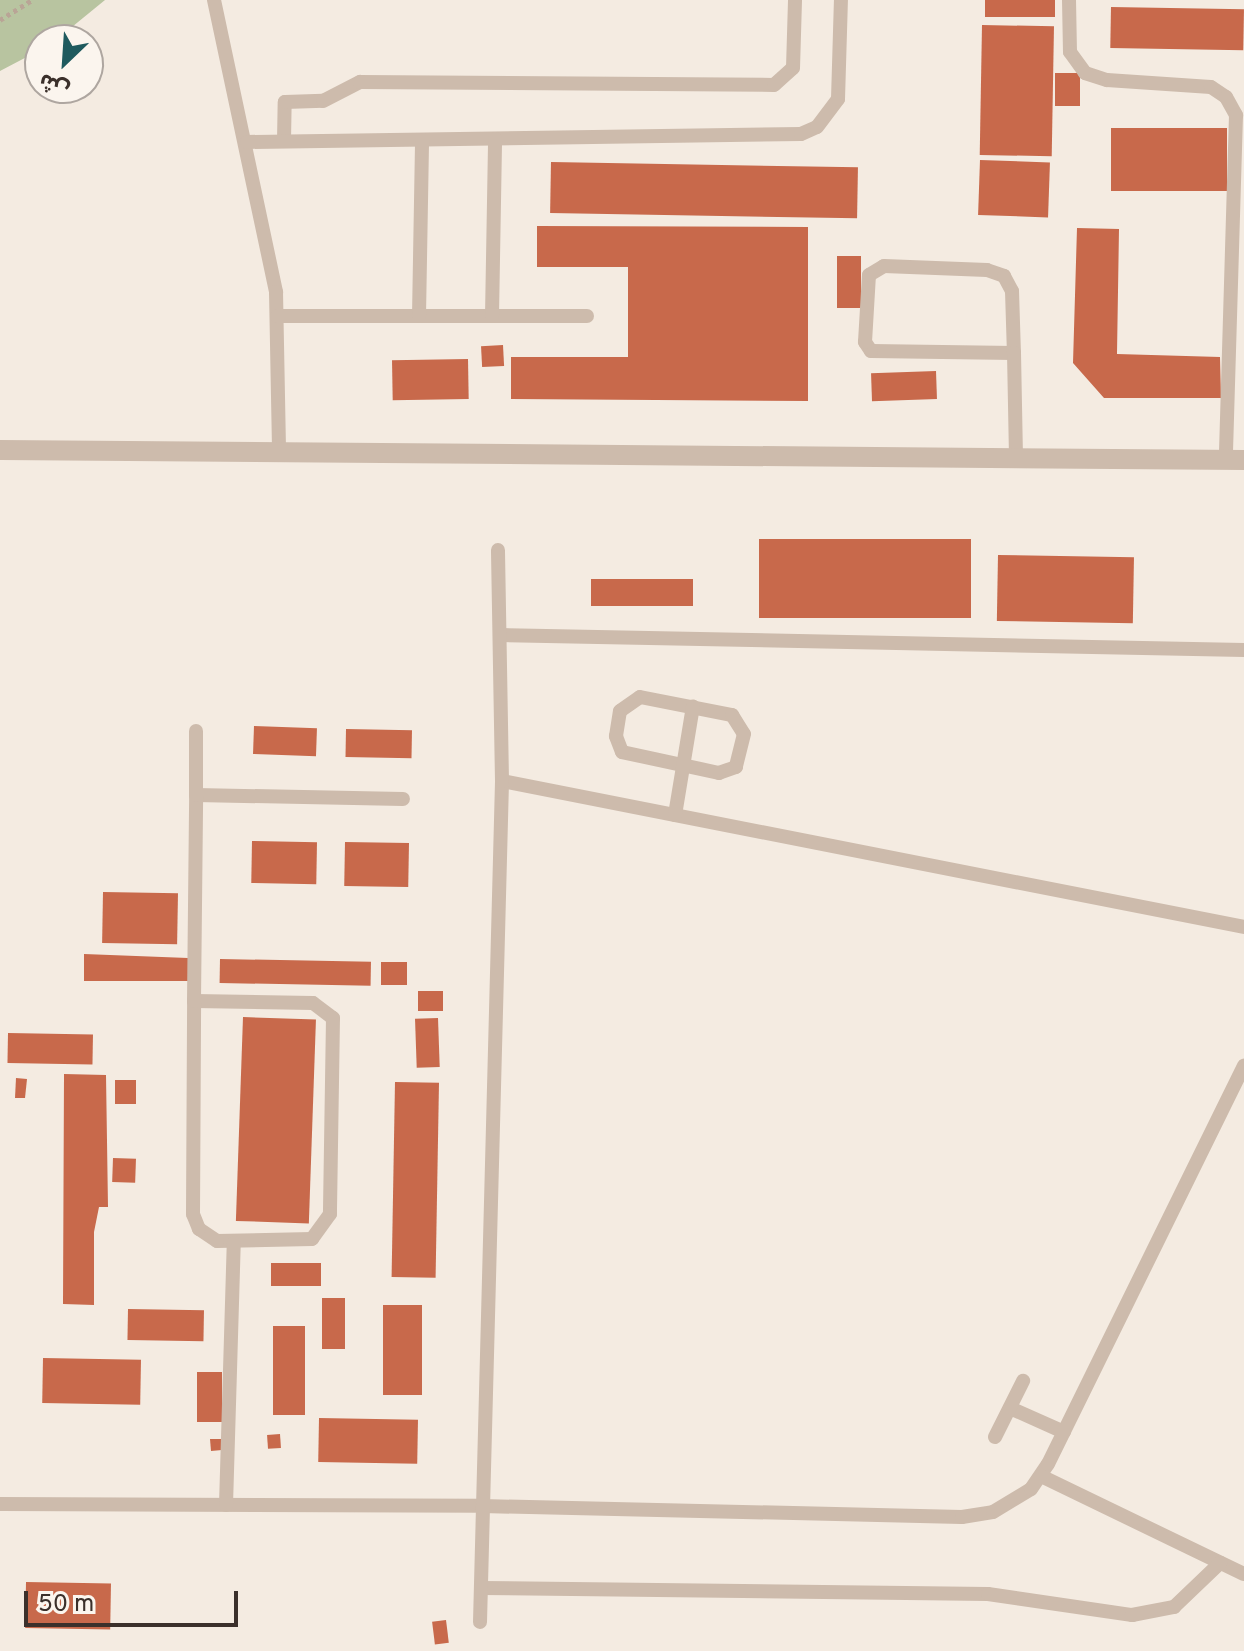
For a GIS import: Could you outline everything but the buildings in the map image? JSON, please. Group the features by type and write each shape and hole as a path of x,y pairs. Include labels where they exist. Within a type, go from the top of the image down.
{"street":[{"path":"0,450 1235,460"}],"lane":[{"path":"214,0 247,142 277,316 279,452"},
{"path":"284,141 285,102 323,101 360,82 774,85 793,68 795,0"},
{"path":"247,142 801,134 817,127 838,99 841,0"},
{"path":"1069,0 1067,42 1085,73 1107,80 1202,85 1219,91 1232,105 1236,115 1235,460"},
{"path":"492,316 495,139"},
{"path":"419,316 422,140"},
{"path":"1014,353 871,351 865,342 869,275 884,266 997,272 1012,291 1014,353 1016,459"},
{"path":"277,316 587,316"},
{"path":"480,1622 502,781 498,550"},
{"path":"501,635 1244,650"},
{"path":"633,698 732,715 744,734 732,772 683,766 628,756 616,736 620,711 633,698"},
{"path":"675,815 693,706"},
{"path":"194,1001 313,1003 329,1012 336,1026 326,1225 302,1243 234,1243 207,1236 193,1214 194,1001 196,795 196,731"},
{"path":"502,781 1244,927"},
{"path":"196,795 403,799"},
{"path":"0,1504 482,1506 962,1517 1007,1507 1041,1476 1244,1066"},
{"path":"226,1505 234,1243"},
{"path":"995,1437 1023,1381"},
{"path":"1010,1408 1064,1432"},
{"path":"1041,1476 1244,1574"},
{"path":"481,1588 988,1594 1132,1615 1174,1607 1220,1563"}],"path":[{"path":"0,20 32,0"}],"green space":[{"path":"0,0 105,0 76,24 24,24 24,58 0,71"}]}
